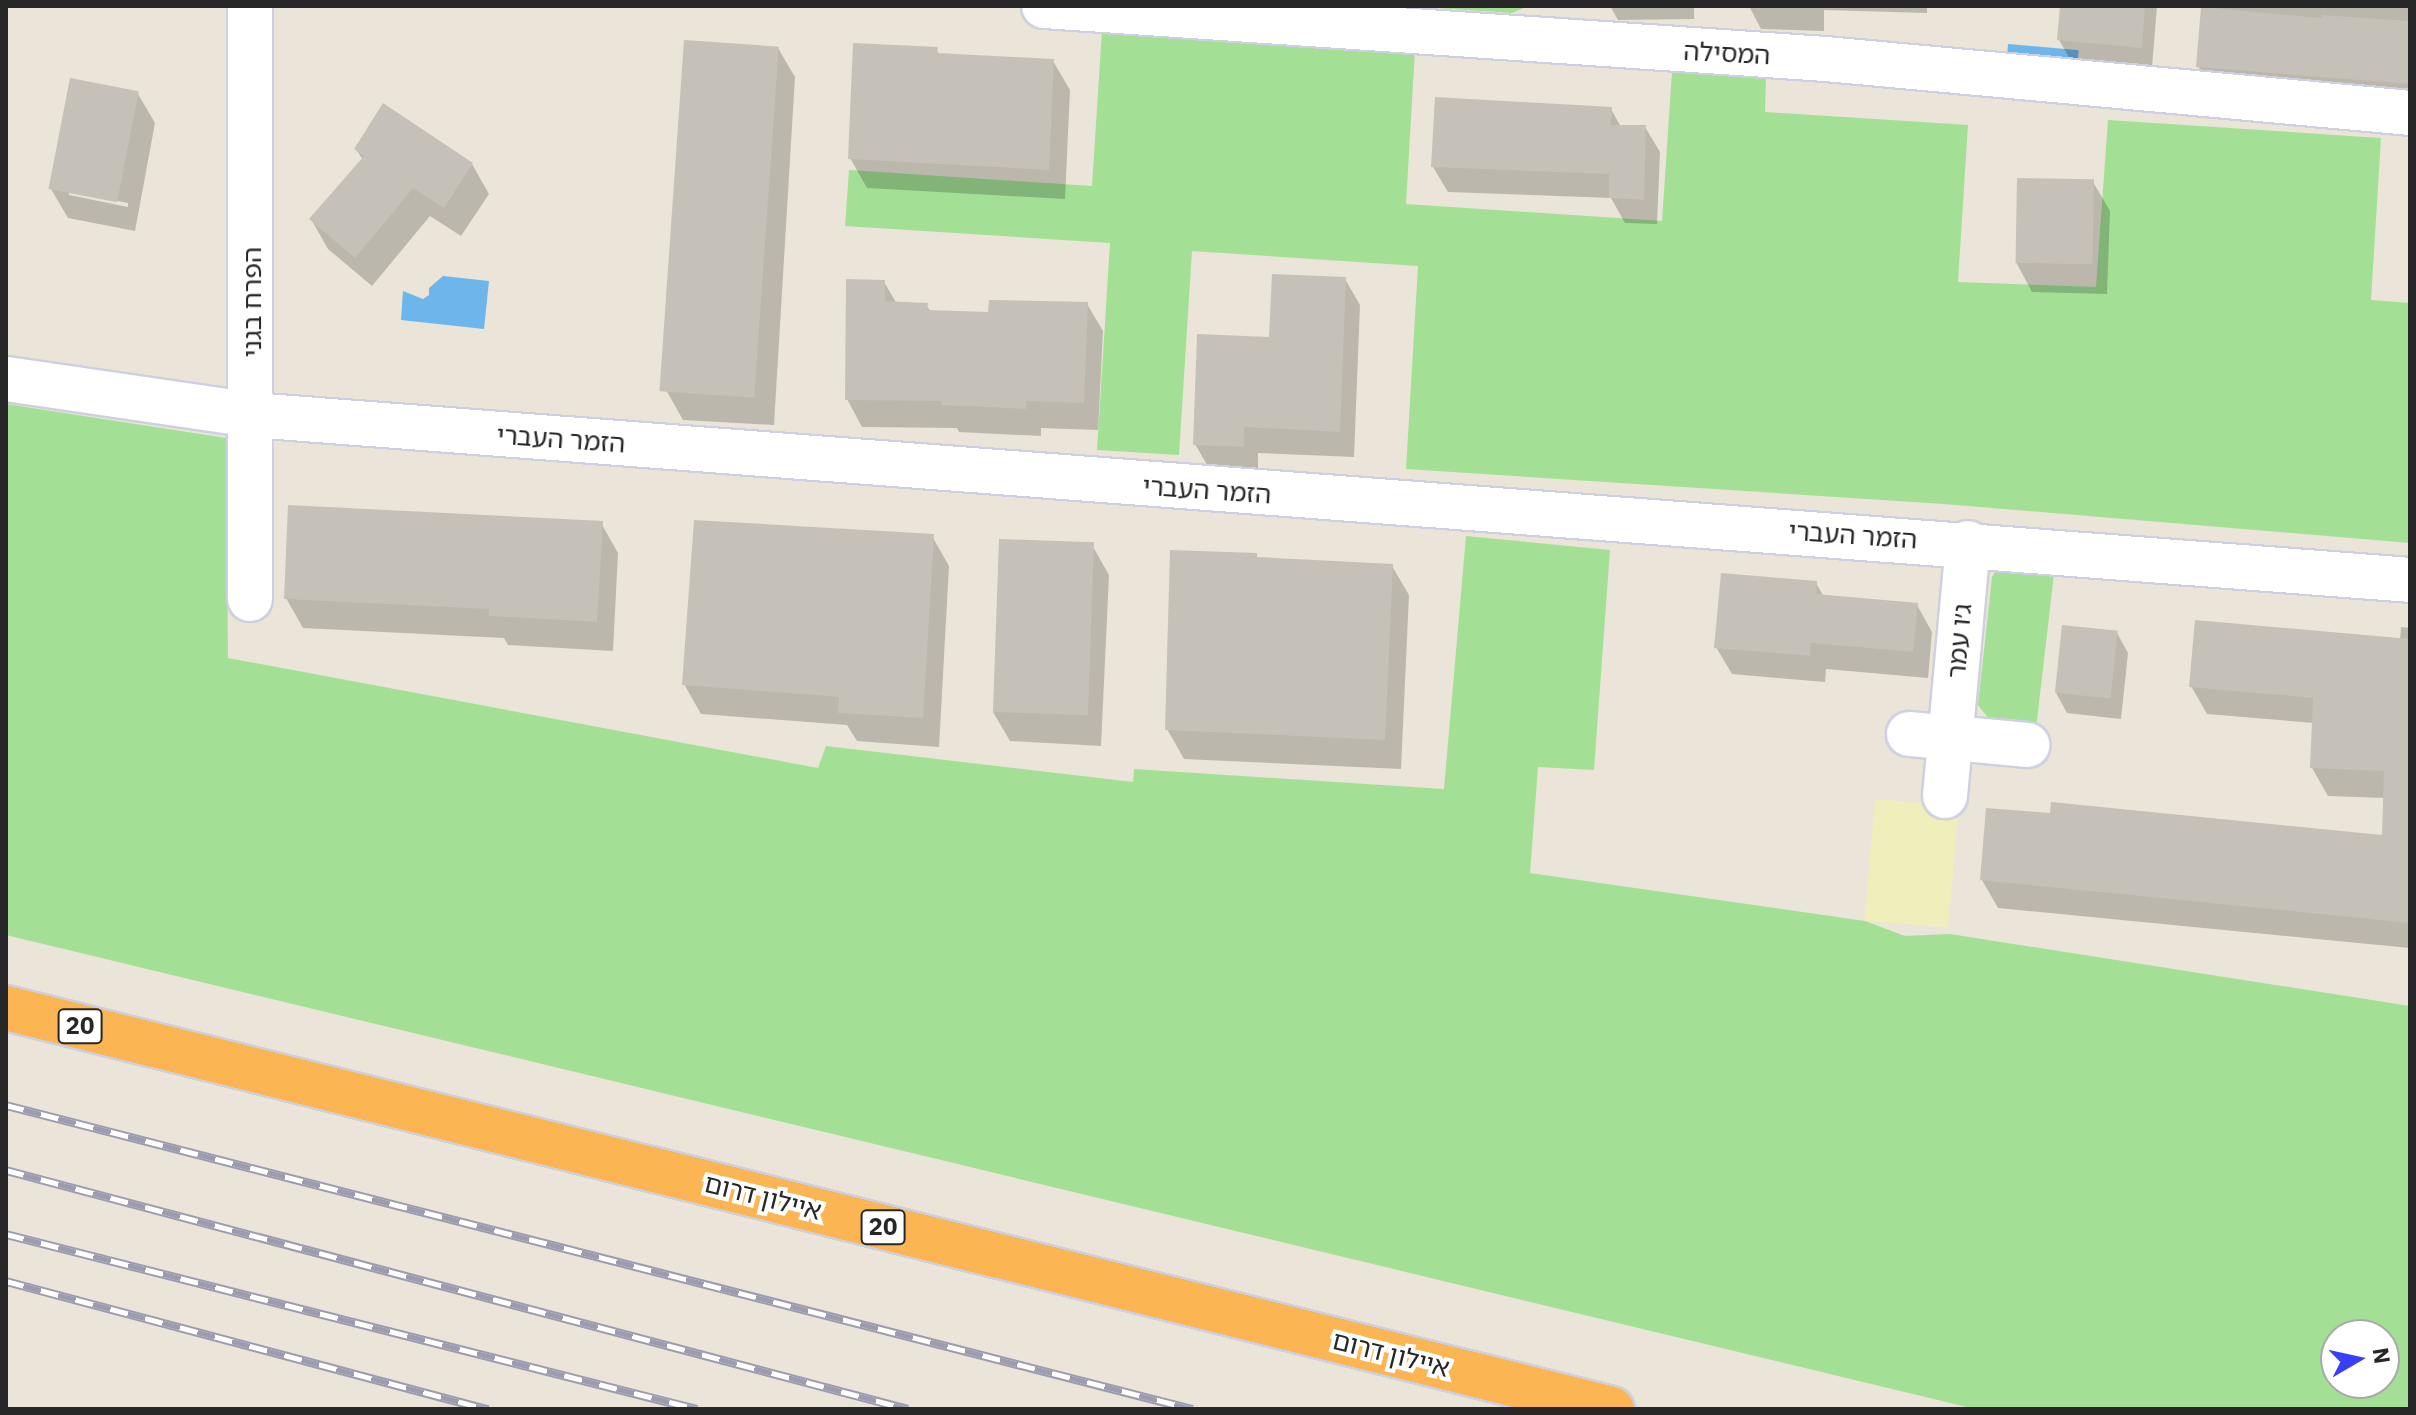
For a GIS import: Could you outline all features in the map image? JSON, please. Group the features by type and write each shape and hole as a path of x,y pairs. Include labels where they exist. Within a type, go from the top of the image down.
{"highway":[{"name":"איילון דרום","path":"6,1008 1612,1409"}],"street":[{"name":"הפרח בגני","path":"250,6 250,599"},
{"name":"המסילה","path":"1044,6 1575,45 1826,59 2410,113"},
{"path":"1555,6 1575,45"},
{"name":"הזמר העברי","path":"6,379 252,415 1142,486 1968,543 2410,580"},
{"name":"ג׳ו עמר","path":"1945,796 1930,736 1968,543"},
{"path":"1930,736 2027,745"}],"green space":[{"path":"1407,6 1528,6 1512,13"},
{"path":"1102,30 1415,50 1406,204 1662,221 1672,72 1766,77 1765,112 1968,125 1958,282 2096,287 2108,120 2381,138 2371,300 2410,303 2410,543 1944,504 1406,469 1418,266 1192,251 1179,455 1097,450 1110,243 845,226 849,170 1092,186"},
{"path":"6,404 226,438 228,658 818,768 826,746 1133,782 1134,769 1444,789 1466,536 1610,550 1594,770 1538,767 1530,873 1865,921 1905,936 1950,934 2410,1006 2410,1409 1975,1409 6,935"},
{"path":"2055,565 2036,729 1994,725 1978,705 1992,577 1998,567"}],"sand":[{"path":"1875,799 1959,806 1948,928 1864,921"}],"water":[{"path":"2008,44 2079,50 2077,66 2007,60"},
{"path":"443,276 489,281 484,329 401,320 403,291 423,299 429,295 429,288"}],"building":[{"path":"2060,6 2145,6 2142,48 2057,40"},
{"path":"2201,7 2322,18 2322,15 2410,21 2410,84 2196,67"},
{"path":"684,40 779,47 754,398 659,391"},
{"path":"853,43 938,47 937,53 1054,59 1049,170 848,159"},
{"path":"70,78 139,91 117,202 48,189"},
{"path":"1435,97 1612,107 1611,125 1646,125 1644,200 1609,198 1609,174 1431,167"},
{"path":"383,103 473,163 444,208 413,188 355,258 309,219 364,156 354,149"},
{"path":"2017,178 2094,179 2093,264 2016,263"},
{"path":"1272,274 1346,277 1340,432 1244,427 1244,447 1193,445 1197,334 1269,337"},
{"path":"846,279 885,280 885,301 928,303 927,310 988,312 989,300 1088,302 1084,403 1026,401 1026,409 941,405 942,401 845,400"},
{"path":"288,505 603,521 597,622 489,616 489,609 284,599"},
{"path":"694,520 934,534 923,718 838,713 839,697 682,685"},
{"path":"999,539 1094,542 1088,715 993,712"},
{"path":"1170,550 1257,553 1257,557 1393,564 1385,740 1165,730"},
{"path":"1721,573 1817,581 1816,594 1918,603 1913,652 1811,643 1810,656 1714,648"},
{"path":"2195,620 2410,639 2410,923 1980,880 1986,808 2050,813 2051,802 2382,835 2384,771 2310,768 2313,698 2189,687"},
{"path":"2062,625 2118,631 2111,698 2055,693"}],"railway":[{"path":"6,1105 1193,1409"},
{"path":"6,1170 908,1409"},
{"path":"6,1234 697,1409"},
{"path":"6,1281 488,1409"}]}
